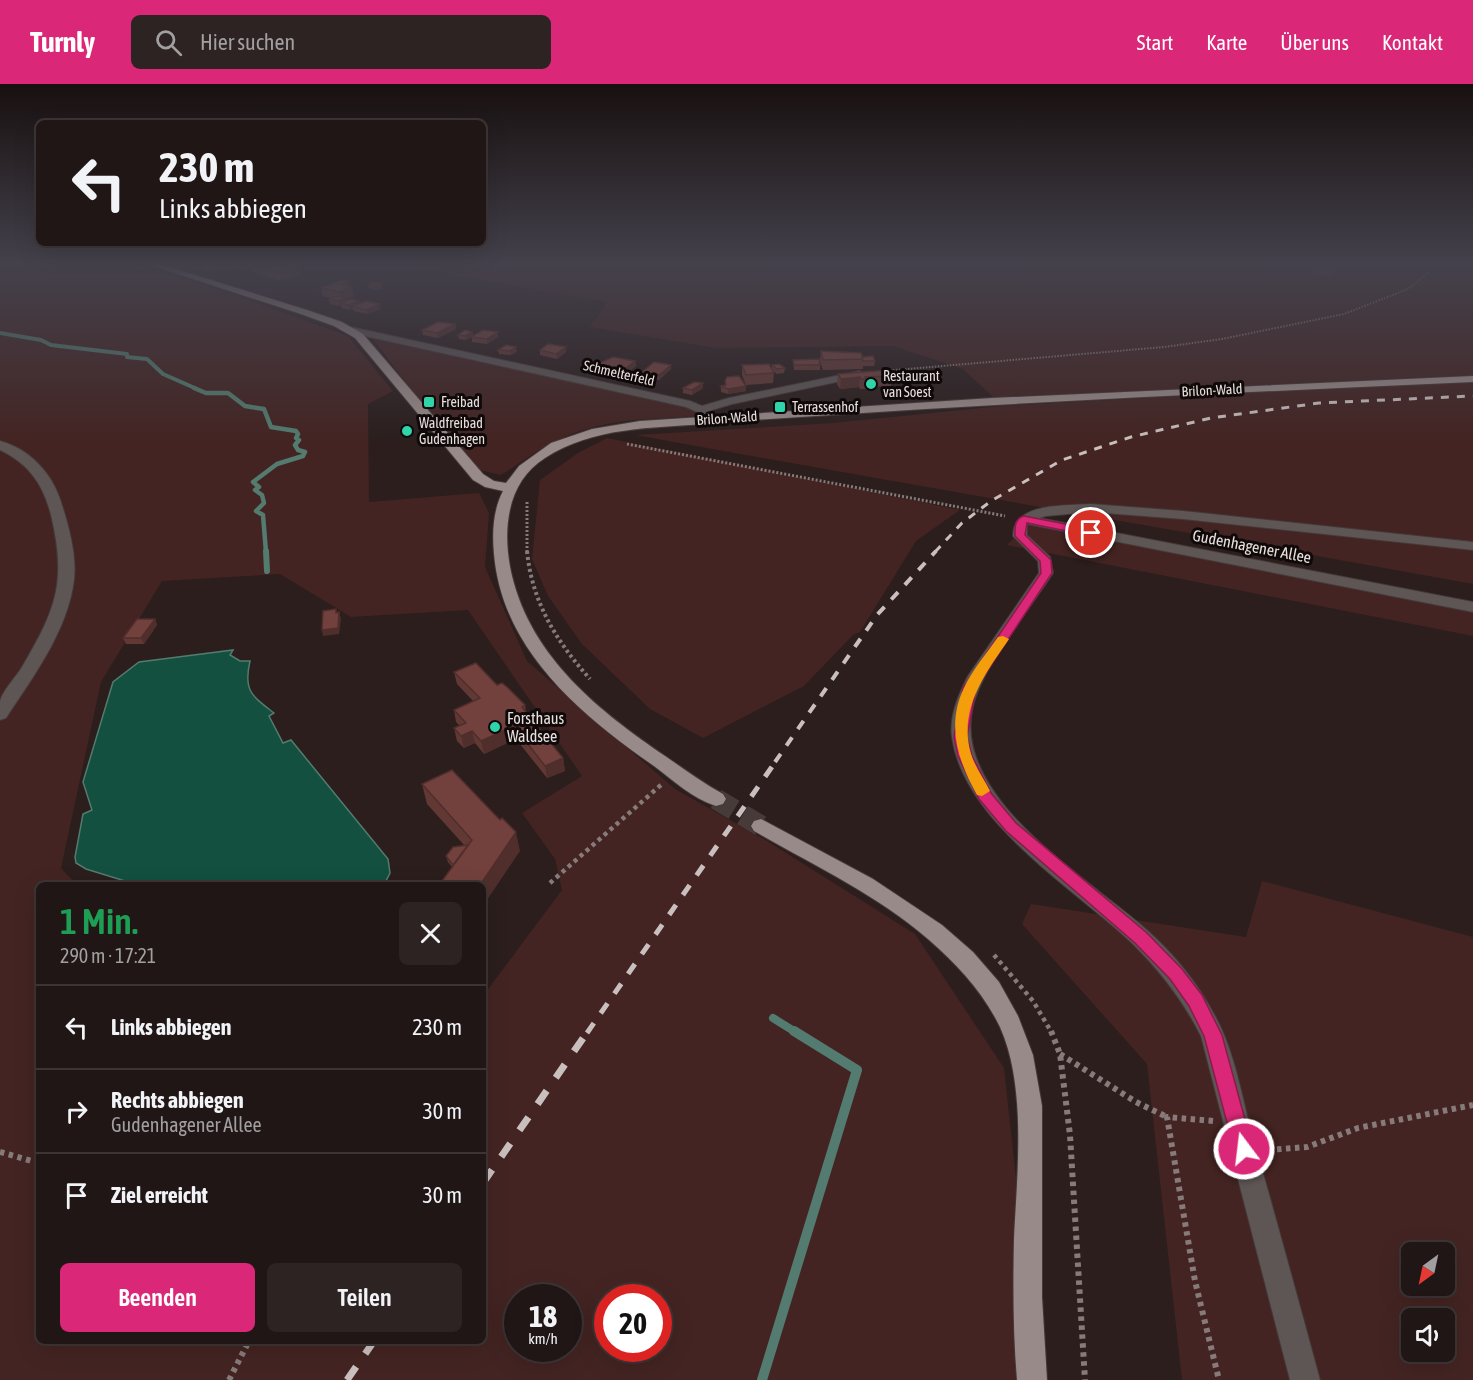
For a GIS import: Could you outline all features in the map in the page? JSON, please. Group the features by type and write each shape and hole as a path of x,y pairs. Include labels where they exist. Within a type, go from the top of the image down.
{"main road":[{"name":"Schmelterfeld","path":"331,322 351,330 359,336 478,477 490,484 509,488"},
{"name":"Brilon-Wald","path":"716,799 610,725 576,695 539,653 519,621 508,592 501,558 502,511 509,488 527,465 545,452 561,444 599,433 667,423 923,405 1473,379"},
{"path":"761,826 852,877 932,931 953,948 982,980 998,1000 1010,1023 1019,1048 1028,1112 1030,1156 1027,1321 1032,1380"}],"street":[{"name":"Schmelterfeld","path":"351,330 690,404 706,411 729,400 880,371"},
{"path":"0,445 21,455 34,466 53,495 66,561 67,579 60,604 45,637 27,672 0,714"},
{"path":"1305,1380 1213,1035 1195,1000 1176,974 1141,938 1011,827 985,795 965,756 960,737 970,688 1046,573 1045,560 1020,536 1014,518 1061,510 1130,510 1473,546"},
{"name":"Gudenhagener Allee","path":"1014,518 1473,607"}],"path":[{"path":"880,371 1106,353 1222,339 1303,322"},
{"path":"599,433 624,443 1014,518"},
{"path":"527,493 524,546 533,593 539,610 560,641 594,682"},
{"path":"550,883 675,772"},
{"path":"1060,1054 1137,1102 1167,1117 1237,1124"},
{"path":"1244,1149 1273,1150 1320,1144 1342,1133 1362,1127 1392,1122 1423,1112 1473,1105"},
{"path":"1167,1117 1195,1281 1219,1380"},
{"path":"0,1152 36,1162"},
{"path":"229,1380 247,1344"}],"shaded area":[{"path":"0,322 311,322 348,336 393,391 368,404 369,502 479,493 489,513 485,567 527,661 675,789 767,841 915,934 1004,1068 1038,1380 0,1380"},
{"path":"593,322 1473,322 1473,375 993,397 963,369 893,346 716,348 590,327"},
{"path":"372,338 597,384 694,410 697,416 627,421 576,432 535,453 500,475 480,470 461,454"},
{"path":"1473,383 1473,584 636,435 833,423 1001,406 1328,388"},
{"path":"607,438 960,510 916,541 860,632 853,635 804,686 703,738 650,709 582,644 548,596 532,559 540,480 578,453"},
{"path":"1029,523 1473,606 1473,636 1007,545"},
{"path":"233,650 230,655 240,661 250,661 248,679 251,692 274,713 269,716 283,743 291,740 388,859 390,873 386,882 128,882 86,869 76,863 75,857 83,814 92,810 83,782 113,682 139,662"},
{"path":"1262,881 1473,937 1473,1380 1182,1380 1147,1064 1022,924 1031,904 1246,937"}],"building":[{"path":"437,322 455,324 437,333 422,330"},
{"path":"465,330 472,332 465,336 458,335"},
{"path":"483,330 498,332 487,339 471,337"},
{"path":"548,344 566,347 556,354 540,350"},
{"path":"506,345 516,347 510,351 498,350"},
{"path":"821,351 861,353 864,359 823,360"},
{"path":"873,356 875,361 863,361 862,357"},
{"path":"613,357 635,361 625,369 595,365"},
{"path":"819,359 820,365 794,365 793,360"},
{"path":"654,362 671,365 659,375 642,372"},
{"path":"769,364 774,373 746,375 742,365"},
{"path":"779,364 785,368 777,369 772,365"},
{"path":"888,370 892,376 865,377 867,379 860,377 841,379 838,374"},
{"path":"739,376 746,386 728,389 721,386 726,385 727,377"},
{"path":"694,382 703,383 692,390 683,388"},
{"path":"336,609 336,613 339,612 338,628 322,630 323,611"},
{"path":"137,619 155,619 141,638 123,638"},
{"path":"476,663 497,685 502,683 525,705 522,707 563,758 545,766 514,726 481,741 472,731 461,736 454,728 466,723 454,710 480,698 454,672"},
{"path":"452,770 500,820 502,818 516,832 482,882 442,881 472,840 422,784"},
{"path":"468,845 453,865 446,856 453,847"}],"waterway":[{"path":"0,333 41,340 51,345 127,354 127,357 147,359 163,374 197,389"},
{"path":"194,388 206,393 228,393 245,406 264,409 271,427 296,431 298,434 296,438 299,440 295,445 298,450 305,452 303,456 277,464 253,482 259,487 255,490 262,495 264,503 256,511 263,515 266,552"},
{"path":"266,551 267,571"},
{"path":"773,1018 797,1033"},
{"path":"762,1380 857,1070 794,1031"}],"tunnel":[{"path":"716,799 761,826"}],"railway":[{"path":"935,552 962,523 991,501 1062,460 1131,437 1211,418 1319,403 1473,396"},
{"path":"775,762 877,615 936,551"},
{"path":"587,1033 776,761"},
{"path":"486,1179 588,1031"},
{"path":"347,1380 372,1344"}],"slow traffic":[{"path":"982,791 965,756 960,737 970,688 1003,639"}],"place":[{"name":"Restaurant van Soest","path":"871,384"},
{"name":"Freibad","path":"429,402"},
{"name":"Terrassenhof","path":"780,407"},
{"name":"Waldfreibad Gudenhagen","path":"407,431"},
{"name":"Forsthaus Waldsee","path":"495,727"}],"route":[{"path":"1091,533 1024,519 1020,525 1018,529 1024,542 1045,560 1046,573 976,676 970,688 960,737 971,770 985,795 1011,827 1141,938 1176,974 1195,1000 1213,1035 1244,1149"}]}
